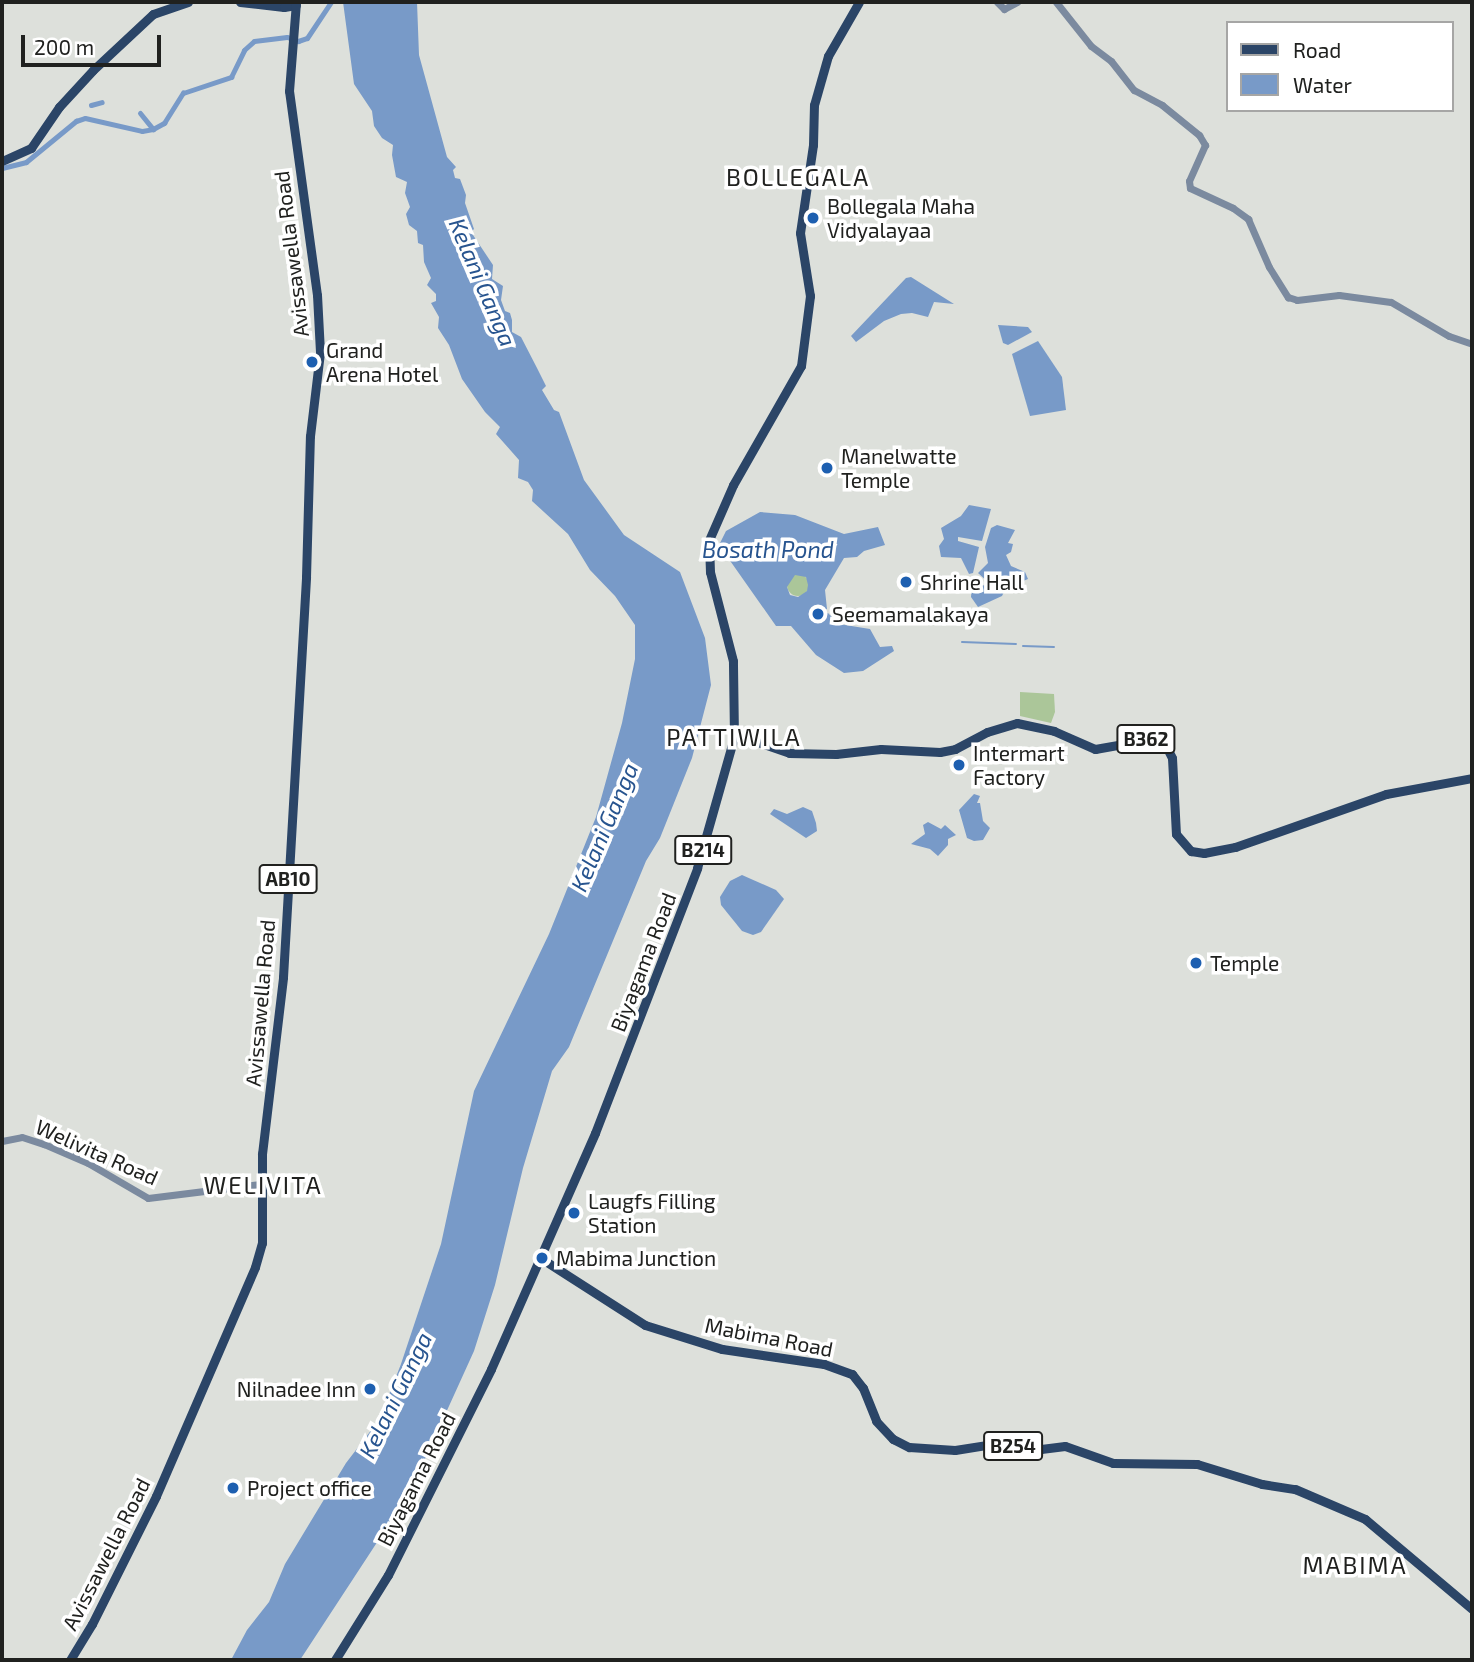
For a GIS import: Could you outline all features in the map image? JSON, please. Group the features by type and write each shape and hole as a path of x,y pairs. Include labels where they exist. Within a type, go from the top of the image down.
{"main road":[{"path":"2,162 31,148 59,107 93,69 153,14 188,2"},
{"path":"240,2 284,7 296,4"},
{"name":"Biyagama Road","path":"335,1660 388,1575 491,1369 538,1257 595,1133 659,973 697,868 734,737 733,661 709,572 709,540 733,485 801,366 810,296 800,233 813,145 814,105 827,58 859,2"},
{"name":"Avissawella Road","path":"70,1660 92,1624 156,1496 255,1267 262,1243 264,1128 283,977 306,577 310,436 320,352 317,295 290,111 290,58 296,4"},
{"name":"B362","path":"734,737 789,753 811,754 881,749 940,752 955,749 987,733 1017,723 1054,731 1096,749 1152,739 1166,746 1172,758 1176,834 1188,848 1204,853 1235,847 1386,794 1472,778"},
{"name":"Mabima Road","path":"538,1257 645,1325 722,1349 824,1364 846,1371 860,1382 876,1421 893,1439 909,1447 955,1450 985,1444 1041,1449 1065,1446 1112,1463 1197,1464 1262,1484 1295,1489 1365,1519 1472,1609"}],"street":[{"path":"997,2 1004,9 1017,2"},
{"path":"1056,2 1091,47 1111,61 1134,90 1161,105 1199,135 1205,145 1189,181 1190,188 1233,208 1248,219 1269,267 1288,297 1297,300 1339,295 1391,302 1449,336 1472,344"},
{"name":"Welivita Road","path":"2,1141 22,1138 44,1144 88,1163 148,1198 261,1184"}],"green space":[{"path":"798,574 808,581 809,585 802,595 798,596 788,589 787,585 794,575"},
{"path":"1020,692 1054,694 1055,712 1051,723 1020,716"}],"water":[{"name":"Kelani Ganga","path":"343,2 417,2 419,55 447,157 456,167 453,170 455,178 460,179 466,195 465,203 474,229 471,232 493,265 492,279 503,286 501,300 505,311 510,313 512,332 521,337 546,386 542,390 554,410 559,412 584,480 624,535 680,572 705,638 711,685 692,758 660,838 646,861 569,1047 552,1071 523,1168 495,1285 474,1351 410,1492 300,1660 231,1660 247,1630 269,1602 285,1564 346,1463 379,1420 401,1364 441,1244 474,1091 549,934 596,817 622,723 635,659 635,625 615,596 590,570 568,534 532,501 533,490 528,482 518,478 519,460 496,434 500,427 485,412 462,379 449,345 438,328 439,317 431,303 436,301 436,294 427,285 431,278 424,262 423,245 418,243 417,231 409,225 406,214 410,207 405,193 407,182 396,177 393,145 382,138 374,126 372,111 354,84"},
{"path":"911,277 954,304 934,302 928,317 912,313 901,314 884,321 856,342 851,336 906,278"},
{"path":"998,325 1028,327 1032,332 1008,345 1003,343"},
{"path":"1038,341 1062,377 1066,410 1030,416 1012,354"},
{"path":"969,505 991,509 982,541 958,537 958,541 979,547 973,573 969,574 961,558 941,557 939,546 944,539 941,528 961,516"},
{"name":"Bosath Pond","path":"760,512 795,515 844,534 878,527 885,545 864,551 857,557 844,558 825,590 827,609 810,611 814,622 828,613 839,624 870,629 880,647 892,646 894,651 863,671 844,673 816,655 791,626 776,626 719,545 726,531","holes":["795,575 806,577 807,591 798,597 790,595 787,587"]},
{"path":"997,525 1015,530 1008,543 1013,544 1011,552 1006,555 1011,566 1025,572 1028,579 1009,587 989,583 978,573 988,563 985,547 991,528"},
{"path":"990,585 1004,592 1002,596 978,607 971,597 972,586"},
{"path":"974,794 980,796 977,803 980,803 983,821 990,828 983,840 974,841 967,838 959,810"},
{"path":"803,807 812,811 817,831 806,838 770,814 774,809 787,814"},
{"path":"928,822 941,829 945,825 956,835 948,839 948,845 938,856 930,849 911,844 925,834 923,825"},
{"path":"742,875 776,890 784,899 761,932 753,935 742,931 721,905 720,897 730,881"}],"waterway":[{"path":"2,168 26,162 76,121 85,118 142,131 153,129 164,123 183,93 231,77 244,50 254,41 287,37 298,41 307,38 331,2"},
{"path":"91,105 102,102"},
{"path":"140,113 153,129"},
{"path":"962,642 1016,644"},
{"path":"1023,646 1054,647"}],"place":[{"name":"Bollegala Maha Vidyalayaa","path":"813,218"},
{"name":"Grand Arena Hotel","path":"312,362"},
{"name":"Manelwatte Temple","path":"827,468"},
{"name":"Shrine Hall","path":"906,582"},
{"name":"Seemamalakaya","path":"818,614"},
{"name":"Intermart Factory","path":"959,765"},
{"name":"Temple","path":"1196,963"},
{"name":"Laugfs Filling Station","path":"574,1213"},
{"name":"Mabima Junction","path":"542,1258"},
{"name":"Nilnadee Inn","path":"370,1389"},
{"name":"Project office","path":"233,1488"}],"district":[{"name":"BOLLEGALA","path":"798,177"},
{"name":"PATTIWILA","path":"734,737"},
{"name":"WELIVITA","path":"263,1185"},
{"name":"MABIMA","path":"1355,1565"}]}
